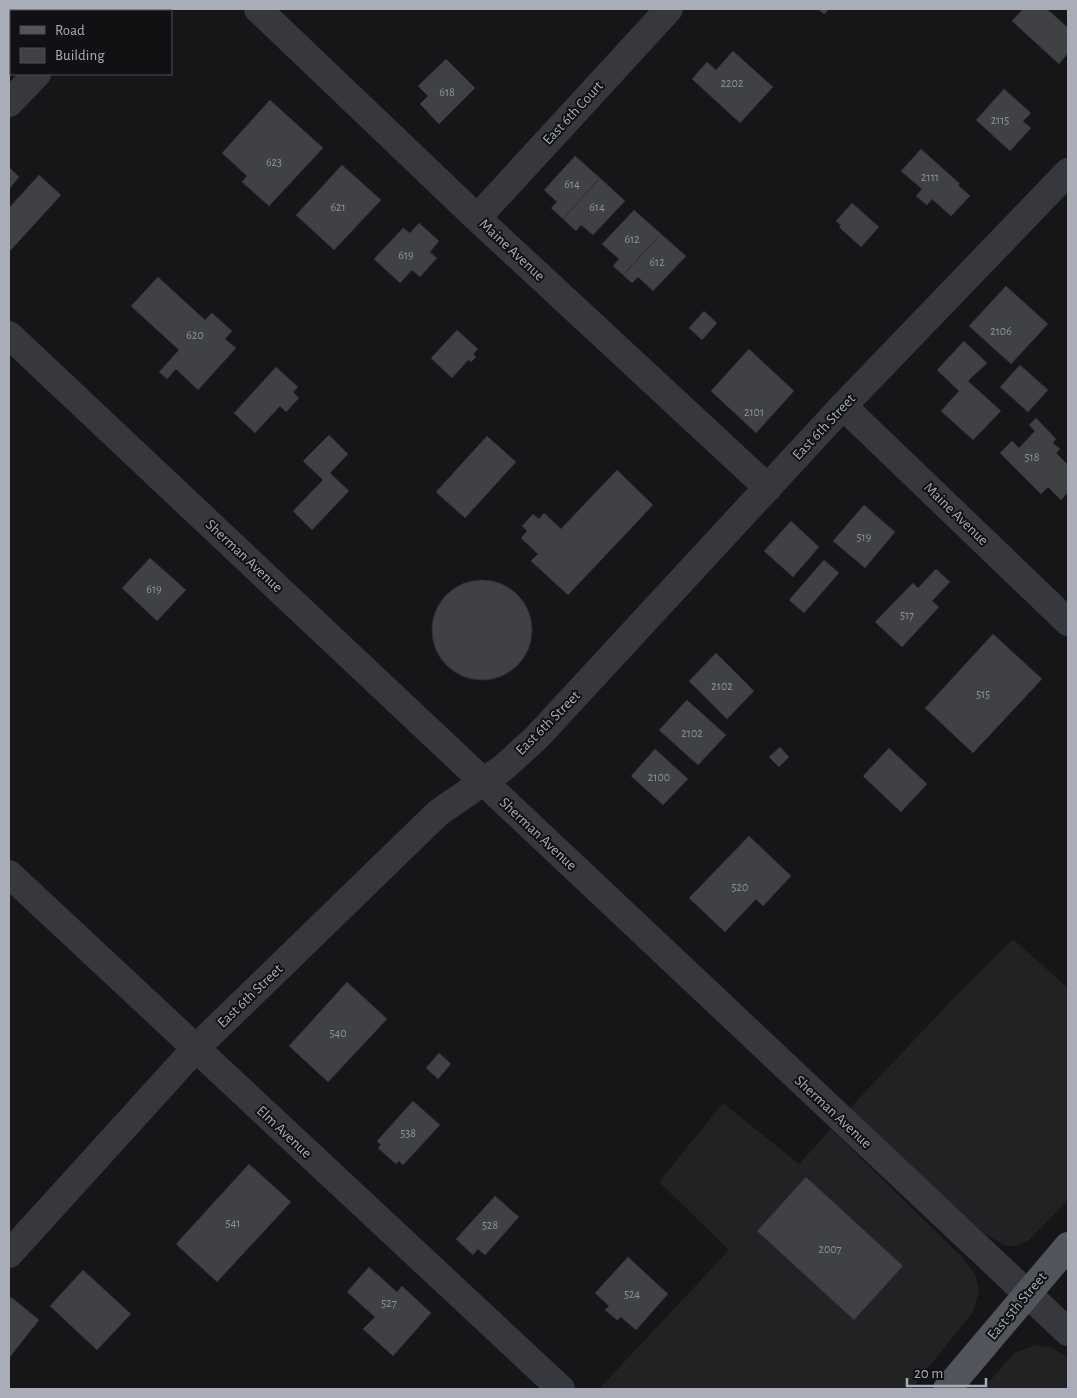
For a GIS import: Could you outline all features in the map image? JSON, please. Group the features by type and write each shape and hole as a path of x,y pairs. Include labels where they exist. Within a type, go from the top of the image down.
{"main road":[{"name":"East 5th Street","path":"947,1389 1068,1246"}],"street":[{"name":"Maine Avenue","path":"258,9 477,218 768,488"},
{"name":"East 6th Court","path":"477,218 668,9"},
{"path":"9,102 36,75"},
{"name":"East 6th Street","path":"9,1254 196,1049 438,812 503,768 538,737 843,406 1068,172"},
{"name":"Sherman Avenue","path":"9,335 1068,1332"},
{"name":"Maine Avenue","path":"843,406 1068,622"},
{"name":"Elm Avenue","path":"9,874 561,1389"}],"shaded area":[{"path":"1013,939 1068,988 1068,1200 1029,1240 1014,1246 1006,1246 985,1234 849,1109 951,1001"},
{"path":"723,1103 799,1164 831,1129 963,1258 975,1274 979,1291 973,1312 911,1389 599,1389 729,1250 659,1182"},
{"path":"1036,1345 1052,1348 1068,1357 1068,1389 983,1389 1014,1353"}],"building":[{"path":"818,9 829,9 824,14"},
{"path":"1023,9 1047,9 1068,28 1068,53 1059,64 1012,21"},
{"path":"733,51 773,87 740,123 692,79 707,62 716,70"},
{"path":"446,59 475,88 439,124 420,104 428,96 418,86"},
{"path":"1004,89 1031,113 1023,121 1031,128 1010,151 976,120"},
{"path":"270,100 323,148 269,206 242,182 247,176 222,153"},
{"path":"921,149 960,184 958,185 970,196 951,216 932,199 927,205 916,196 922,189 901,171"},
{"path":"575,156 600,178 563,219 551,208 557,202 544,190"},
{"path":"342,165 381,200 334,250 296,215"},
{"path":"9,167 19,177 9,189"},
{"path":"39,175 61,195 9,252 9,208"},
{"path":"600,178 625,201 593,235 581,225 576,231 563,219"},
{"path":"852,203 879,227 861,247 839,227 841,225 836,221"},
{"path":"634,210 661,234 623,275 613,266 619,259 602,244"},
{"path":"419,223 439,241 430,252 437,258 420,277 412,270 400,283 374,259 403,228 410,233"},
{"path":"661,234 686,256 653,291 638,277 632,283 623,275"},
{"path":"158,277 205,320 212,313 232,331 225,339 236,348 198,390 176,369 167,379 159,372 179,350 131,306"},
{"path":"1006,286 1048,324 1011,364 969,326"},
{"path":"704,311 717,323 702,340 689,328"},
{"path":"457,330 478,349 473,354 476,357 471,362 468,360 452,378 431,358"},
{"path":"964,341 987,363 968,381 1001,411 973,440 941,411 959,391 937,370"},
{"path":"749,349 794,391 756,433 711,391"},
{"path":"1020,365 1048,390 1028,412 1000,387"},
{"path":"276,367 298,387 293,392 299,398 286,412 280,406 255,433 234,413"},
{"path":"1036,418 1056,439 1053,443 1060,449 1056,453 1068,465 1068,492 1061,500 1048,487 1041,494 1000,453 1012,441 1019,448 1035,431 1029,425"},
{"path":"329,435 348,454 330,473 349,491 312,530 293,511 323,480 303,461"},
{"path":"487,436 516,462 465,518 436,492"},
{"path":"617,470 653,505 568,595 531,561 538,554 521,538 527,531 522,526 533,514 539,519 544,513 561,529"},
{"path":"864,505 895,532 865,568 833,541"},
{"path":"791,521 819,547 793,577 764,551"},
{"path":"150,558 186,590 157,621 122,588"},
{"path":"824,560 839,573 804,613 789,600"},
{"path":"936,569 950,582 932,601 939,607 902,647 875,622 913,583 918,588"},
{"path":"482,580 501,583 518,594 529,611 532,630 529,649 518,666 501,677 482,680 463,677 446,666 435,649 432,630 435,611 446,594 463,583"},
{"path":"993,634 1042,679 973,753 925,708"},
{"path":"716,653 754,691 727,719 689,681"},
{"path":"687,700 726,735 698,765 659,730"},
{"path":"780,747 789,757 779,767 769,757"},
{"path":"889,748 927,784 901,812 863,776"},
{"path":"655,749 688,779 663,805 631,776"},
{"path":"749,836 791,876 763,906 756,899 725,932 689,898"},
{"path":"347,982 387,1019 328,1082 289,1046"},
{"path":"439,1053 451,1064 438,1079 426,1068"},
{"path":"413,1101 440,1125 403,1165 399,1161 396,1164 378,1148 381,1145 377,1141"},
{"path":"249,1164 291,1202 217,1282 176,1244"},
{"path":"806,1177 903,1266 854,1320 757,1231"},
{"path":"495,1196 519,1217 485,1255 478,1249 473,1255 456,1239"},
{"path":"628,1257 668,1294 636,1330 621,1317 617,1320 605,1310 609,1306 595,1293"},
{"path":"369,1267 397,1292 402,1286 431,1313 393,1356 363,1329 375,1317 347,1292"},
{"path":"83,1270 131,1314 97,1350 50,1306"},
{"path":"11,1297 39,1320 9,1358 9,1300"}]}
